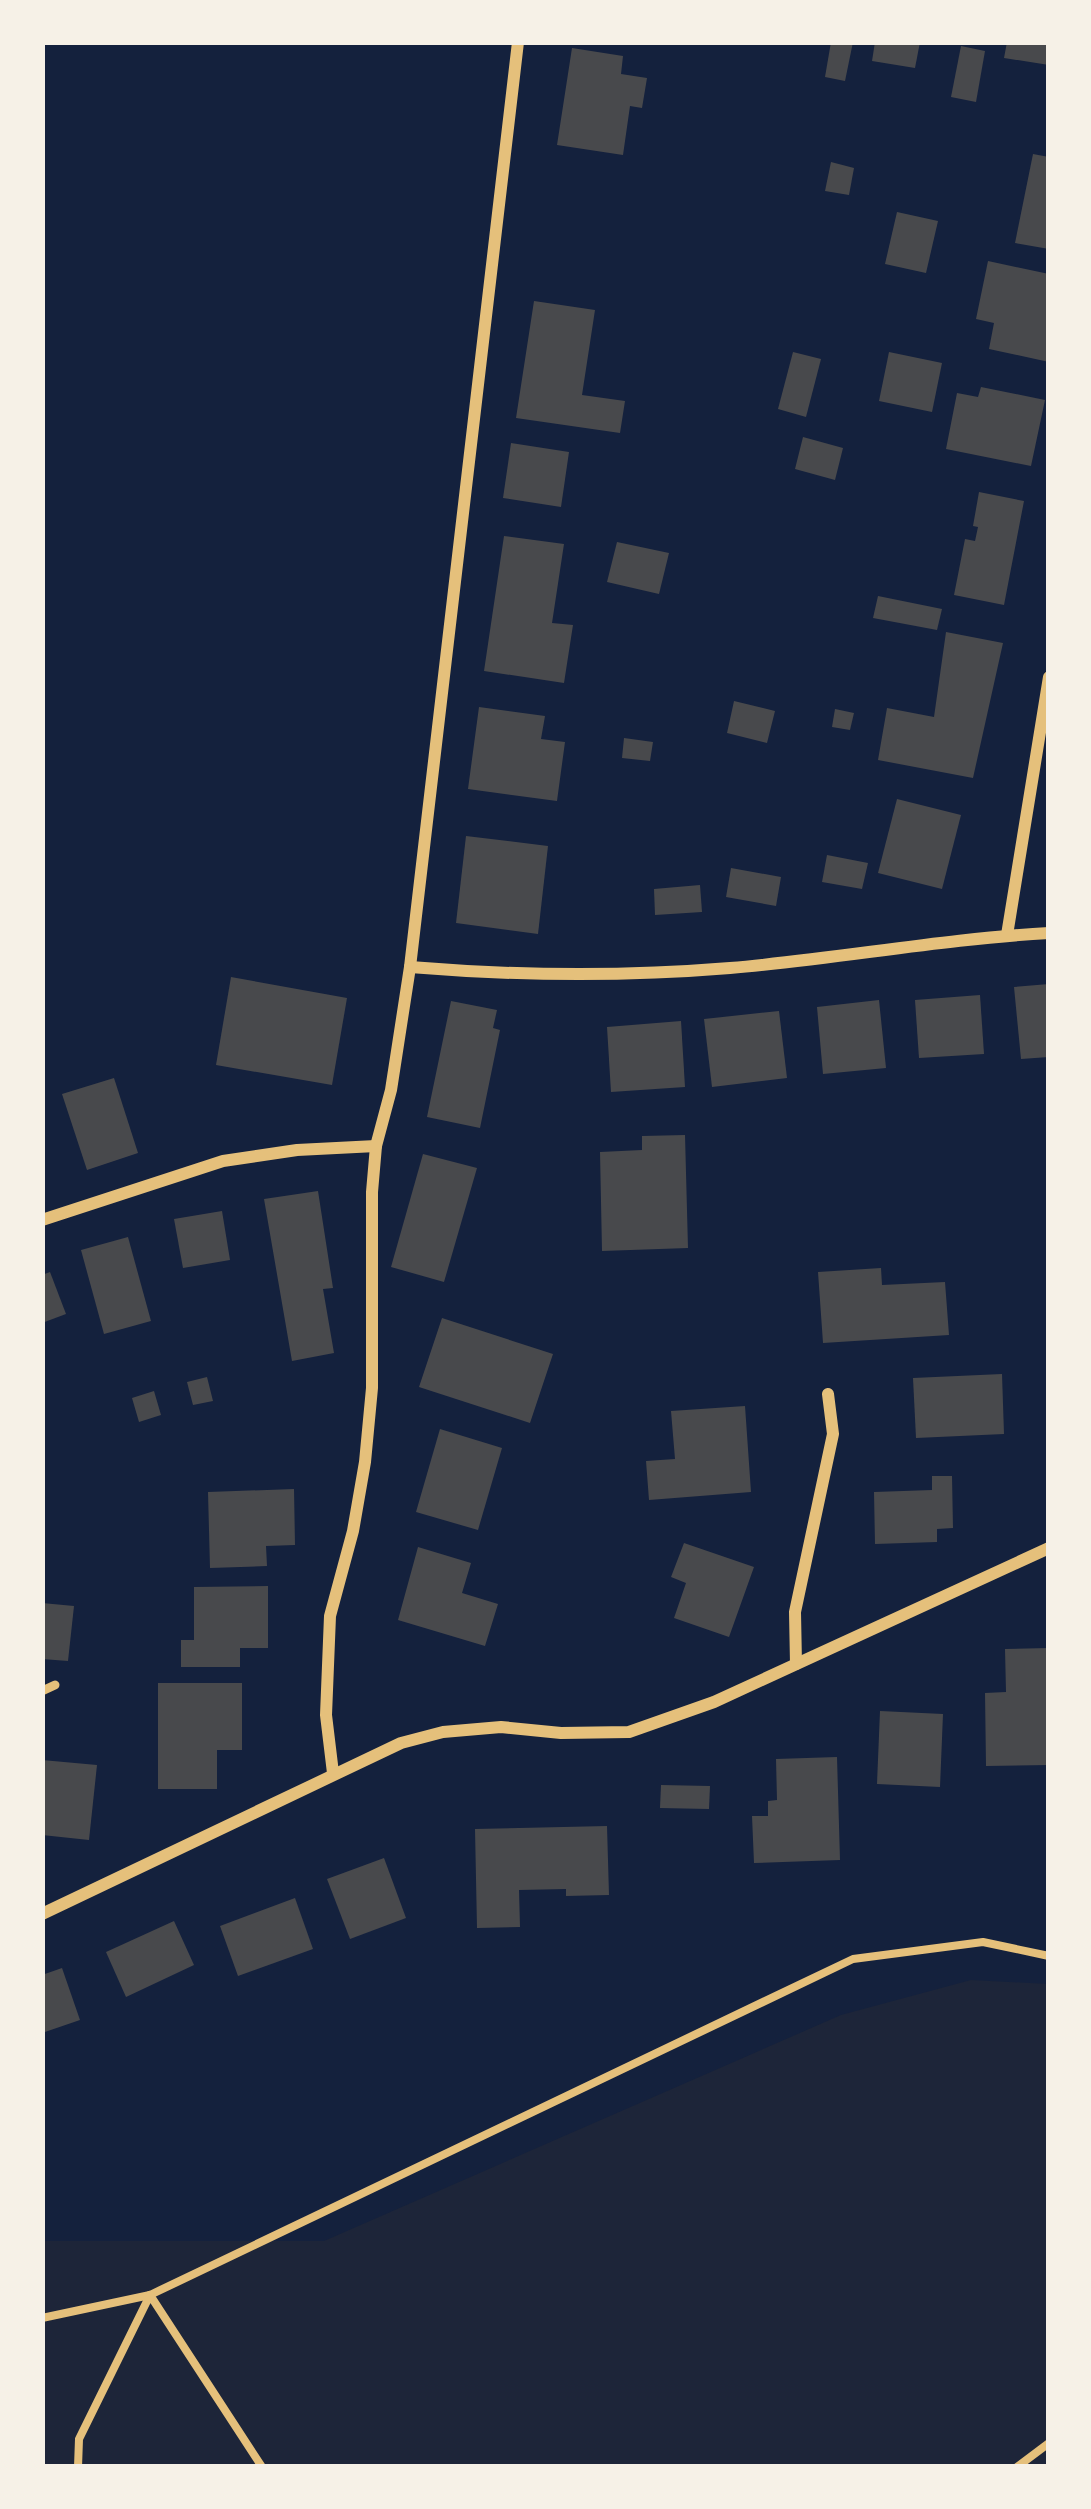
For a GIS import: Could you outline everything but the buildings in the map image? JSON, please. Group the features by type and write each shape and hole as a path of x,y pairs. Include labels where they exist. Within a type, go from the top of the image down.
{"street":[{"path":"332,1773 326,1715 330,1616 352,1531 367,1444 376,1146 391,1090 410,967 518,42"},
{"path":"1007,935 1049,677"},
{"path":"410,967 529,976 631,974 733,968 1049,933"},
{"path":"42,1220 223,1161 297,1150 376,1146"},
{"path":"796,1664 795,1612 833,1434 828,1394"},
{"path":"42,1914 401,1743 443,1732 500,1727 561,1733 629,1732 714,1702 1049,1548"}],"lane":[{"path":"42,1691 55,1684"}],"path":[{"path":"42,2318 150,2295 853,1959 983,1942 1049,1956"},
{"path":"78,2467 79,2439 150,2295"},
{"path":"150,2295 262,2467"},
{"path":"1018,2467 1049,2443"}],"shaded area":[{"path":"971,1980 1049,1984 1049,2467 42,2467 42,2241 324,2241 841,2015"}]}
